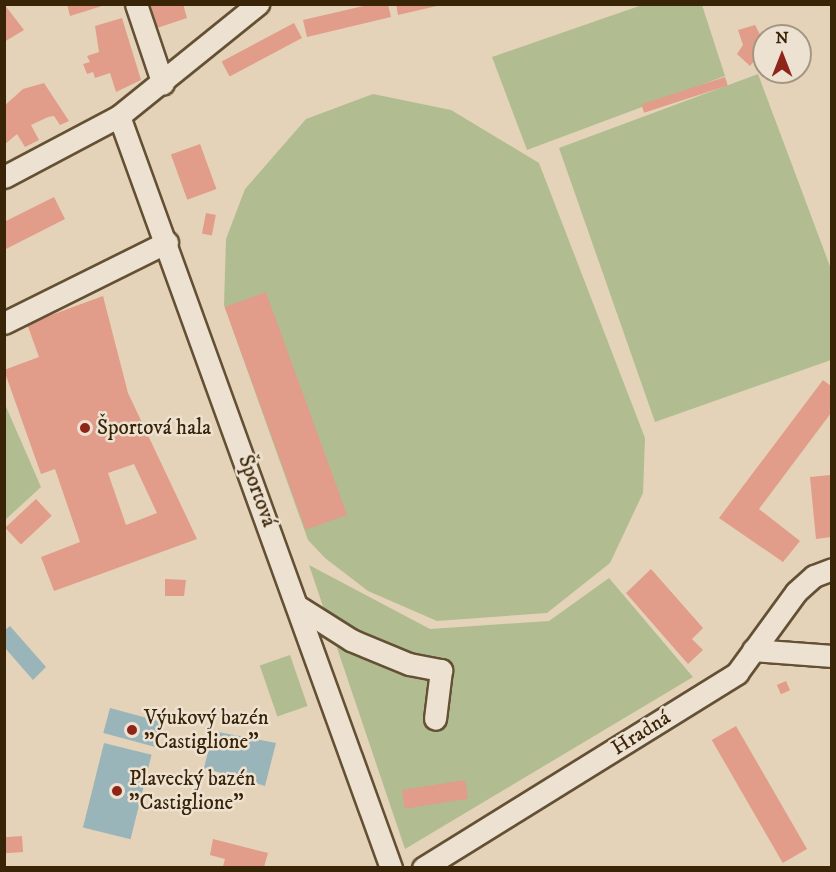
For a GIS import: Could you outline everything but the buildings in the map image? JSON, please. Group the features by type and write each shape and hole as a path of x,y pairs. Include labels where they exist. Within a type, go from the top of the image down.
{"street":[{"path":"136,4 163,84"},
{"path":"4,177 119,116 163,84 258,4"},
{"name":"Športová","path":"119,116 167,242 391,867"},
{"path":"4,324 167,242"},
{"name":"Hradná","path":"423,867 737,673 806,582 831,569"},
{"path":"299,607 351,640 409,664 441,670 435,719"},
{"path":"753,650 831,656"}],"green space":[{"path":"642,5 702,5 725,76 527,150 492,57"},
{"path":"752,76 752,84 762,84 831,269 831,360 655,422 559,148"},
{"path":"373,94 451,110 539,163 645,438 643,493 610,563 547,613 437,621 368,591 325,558 308,540 224,305 226,239 245,189 306,119"},
{"path":"4,402 41,487 5,520 4,520"},
{"path":"309,565 430,629 549,621 609,578 693,677 405,849"},
{"path":"290,655 308,706 277,716 260,665"}],"water":[{"path":"10,626 46,667 33,680 5,648 5,630"},
{"name":"Výukový bazén \"Castiglione\"","path":"110,708 163,722 156,747 103,733"},
{"path":"213,731 276,743 265,786 204,768"},
{"name":"Plavecký bazén \"Castiglione\"","path":"104,743 152,755 130,839 83,827"}],"place":[{"name":"Športová hala","path":"85,428"},
{"name":"Výukový bazén \"Castiglione\"","path":"132,730"},
{"name":"Plavecký bazén \"Castiglione\"","path":"117,791"}]}
